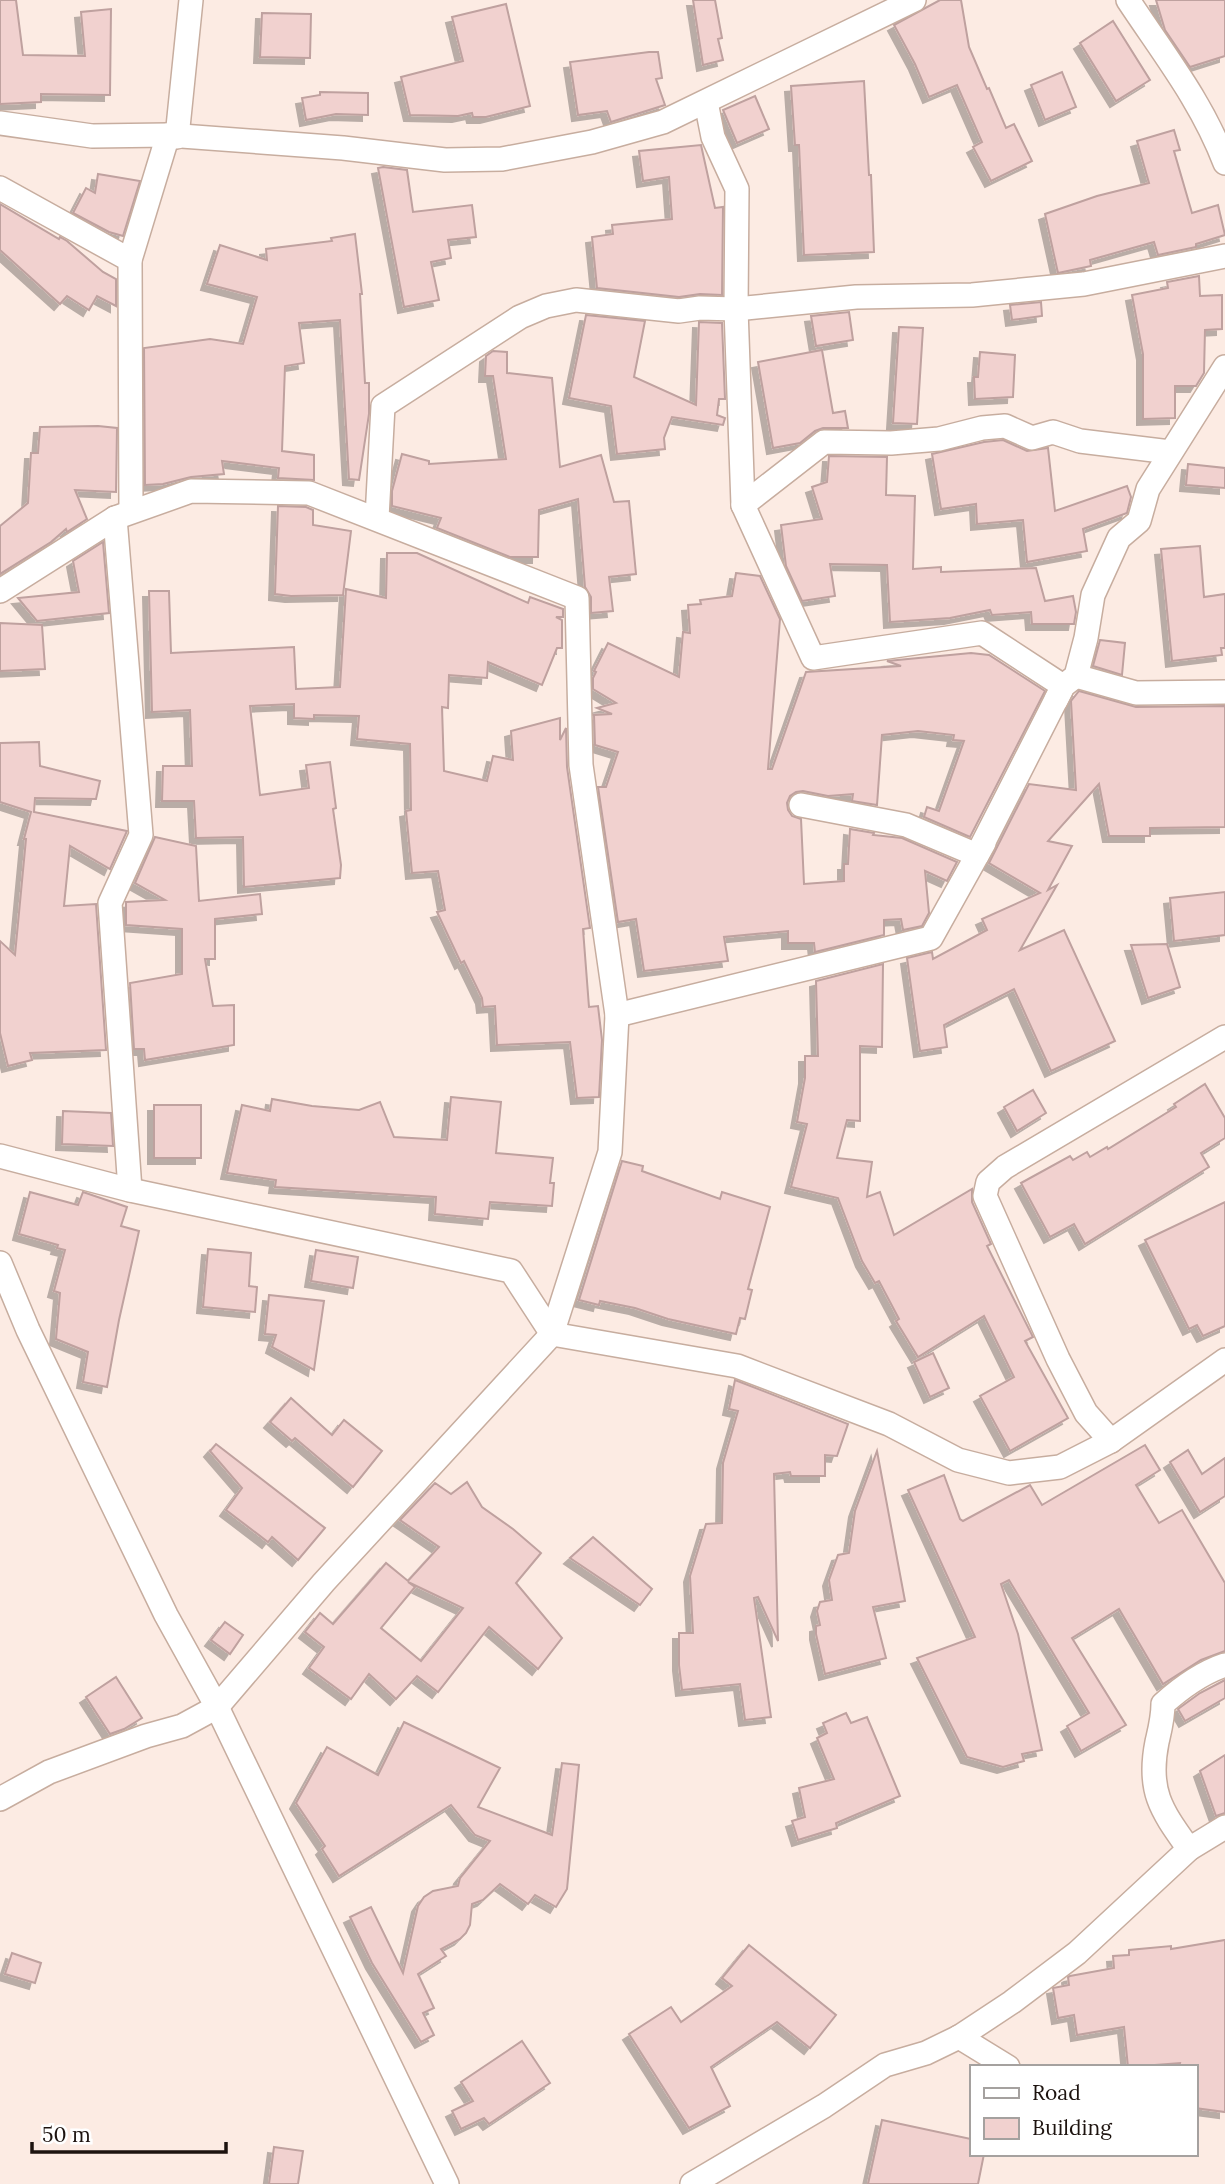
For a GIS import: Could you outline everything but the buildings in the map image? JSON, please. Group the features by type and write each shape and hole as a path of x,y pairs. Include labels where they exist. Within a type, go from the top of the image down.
{"street":[{"path":"130,1190 110,903 141,835 123,514 130,260 172,136 191,0"},
{"path":"0,123 92,136 172,136 343,148 445,160 502,159 592,142 663,121 914,0"},
{"path":"1128,0 1185,81 1215,137 1225,163"},
{"path":"706,102 713,137 737,189 736,309 743,505 813,658 982,634 1069,681 1136,693 1225,692"},
{"path":"0,188 130,260"},
{"path":"377,518 383,406 520,317 545,306 576,300 679,311 700,308 736,309 856,297 972,295 1084,284 1225,256"},
{"path":"617,1015 931,938 1028,763 1069,681 1086,638 1093,595 1119,538 1139,521 1148,489 1225,367"},
{"path":"743,505 824,442 891,443 939,439 982,428 1005,426 1031,438 1053,432 1080,442 1170,452"},
{"path":"0,591 123,514 191,491 309,493 577,598 581,765 617,1015 610,1152 552,1334 324,1583 217,1707 182,1726 146,1736 48,1772 0,1799"},
{"path":"800,805 906,825 977,855"},
{"path":"1111,1441 1086,1413 1058,1359 985,1196 988,1182 1005,1167 1040,1145 1225,1037"},
{"path":"0,1156 130,1190 511,1271 552,1334 737,1366 876,1418 957,1460 1009,1473 1060,1467 1111,1441 1225,1360"},
{"path":"0,1263 28,1330 166,1615 217,1707 447,2184"},
{"path":"1189,1849 1167,1818 1153,1782 1157,1744 1163,1722 1163,1704 1183,1686 1225,1665"},
{"path":"692,2184 824,2106 885,2065 926,2053 959,2037 1012,2002 1077,1953 1189,1849 1225,1827"},
{"path":"959,2037 1005,2065"}]}
